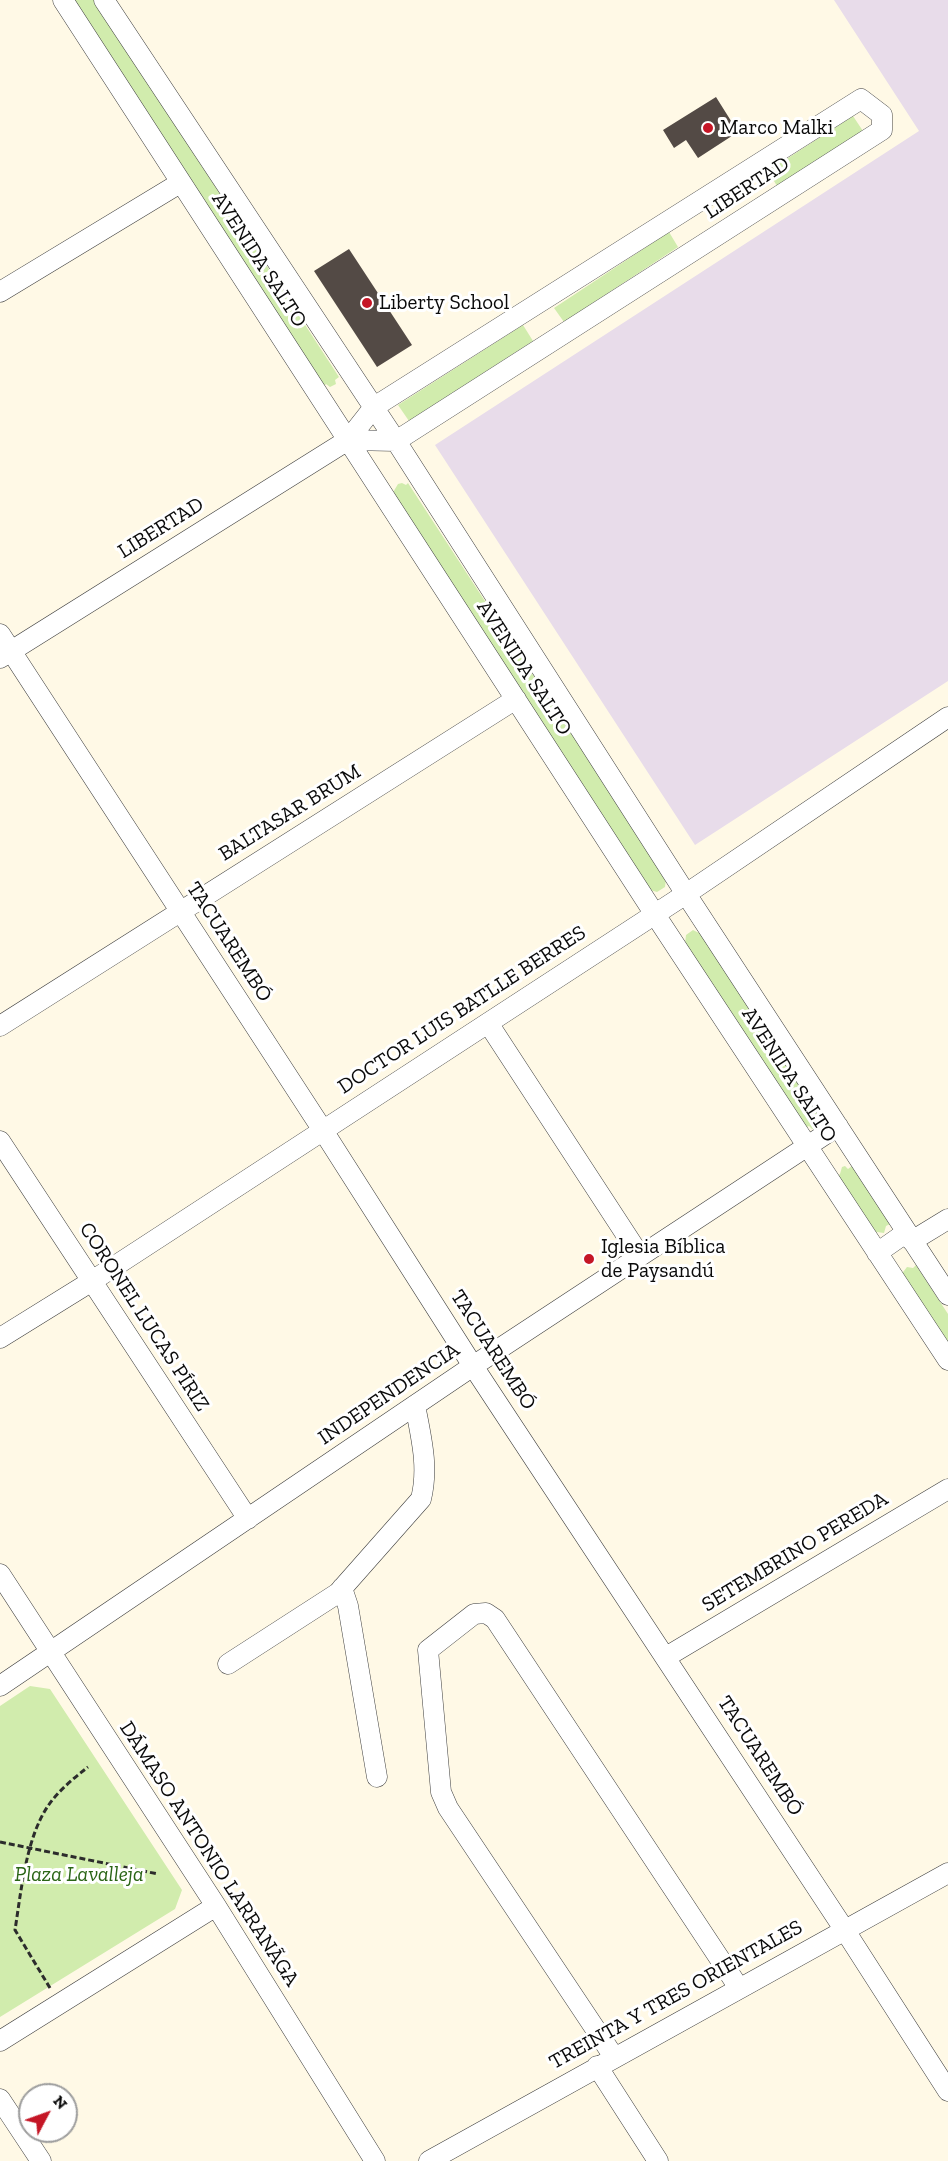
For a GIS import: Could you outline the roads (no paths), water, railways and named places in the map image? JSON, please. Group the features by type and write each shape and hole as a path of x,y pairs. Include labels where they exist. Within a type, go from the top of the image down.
{"street":[{"name":"AVENIDA SALTO","path":"63,0 654,914 948,1360"},
{"name":"AVENIDA SALTO","path":"104,0 374,407 686,894 948,1295"},
{"name":"LIBERTAD","path":"6,654 348,440 374,407 861,99 882,115 882,130 396,441"},
{"path":"0,292 180,183"},
{"path":"348,440 396,441"},
{"name":"TACUAREMBÓ","path":"0,634 6,654 180,911 473,1366 666,1657 948,2091"},
{"name":"BALTASAR BRUM","path":"0,1026 516,699"},
{"name":"DOCTOR LUIS BATLLE BERRES","path":"0,1338 92,1281 322,1129 686,894 948,717"},
{"path":"488,1023 640,1256"},
{"name":"INDEPENDENCIA","path":"0,1686 473,1366 838,1126"},
{"name":"CORONEL LUCAS PÍRIZ","path":"0,1141 248,1519"},
{"path":"877,1253 948,1219"},
{"path":"228,1664 338,1593 421,1499 425,1464 415,1405"},
{"name":"SETEMBRINO PEREDA","path":"666,1657 948,1489"},
{"name":"DÁMASO ANTONIO LARRANÃGA","path":"0,1574 216,1906 375,2161"},
{"path":"342,1588 348,1606 377,1777"},
{"path":"658,2161 606,2061 448,1808 441,1792 428,1650 474,1614 486,1613 495,1619 739,1988"},
{"name":"TREINTA Y TRES ORIENTALES","path":"429,2161 948,1873"},
{"path":"0,2041 216,1906"},
{"path":"0,2099 41,2161"}],"place":[{"name":"Marco Malki","path":"708,128"},
{"name":"Liberty School","path":"367,303"},
{"name":"Iglesia Bíblica de Paysandú","path":"589,1259"}],"park label":[{"name":"Plaza Lavalleja","path":"79,1875"}]}
